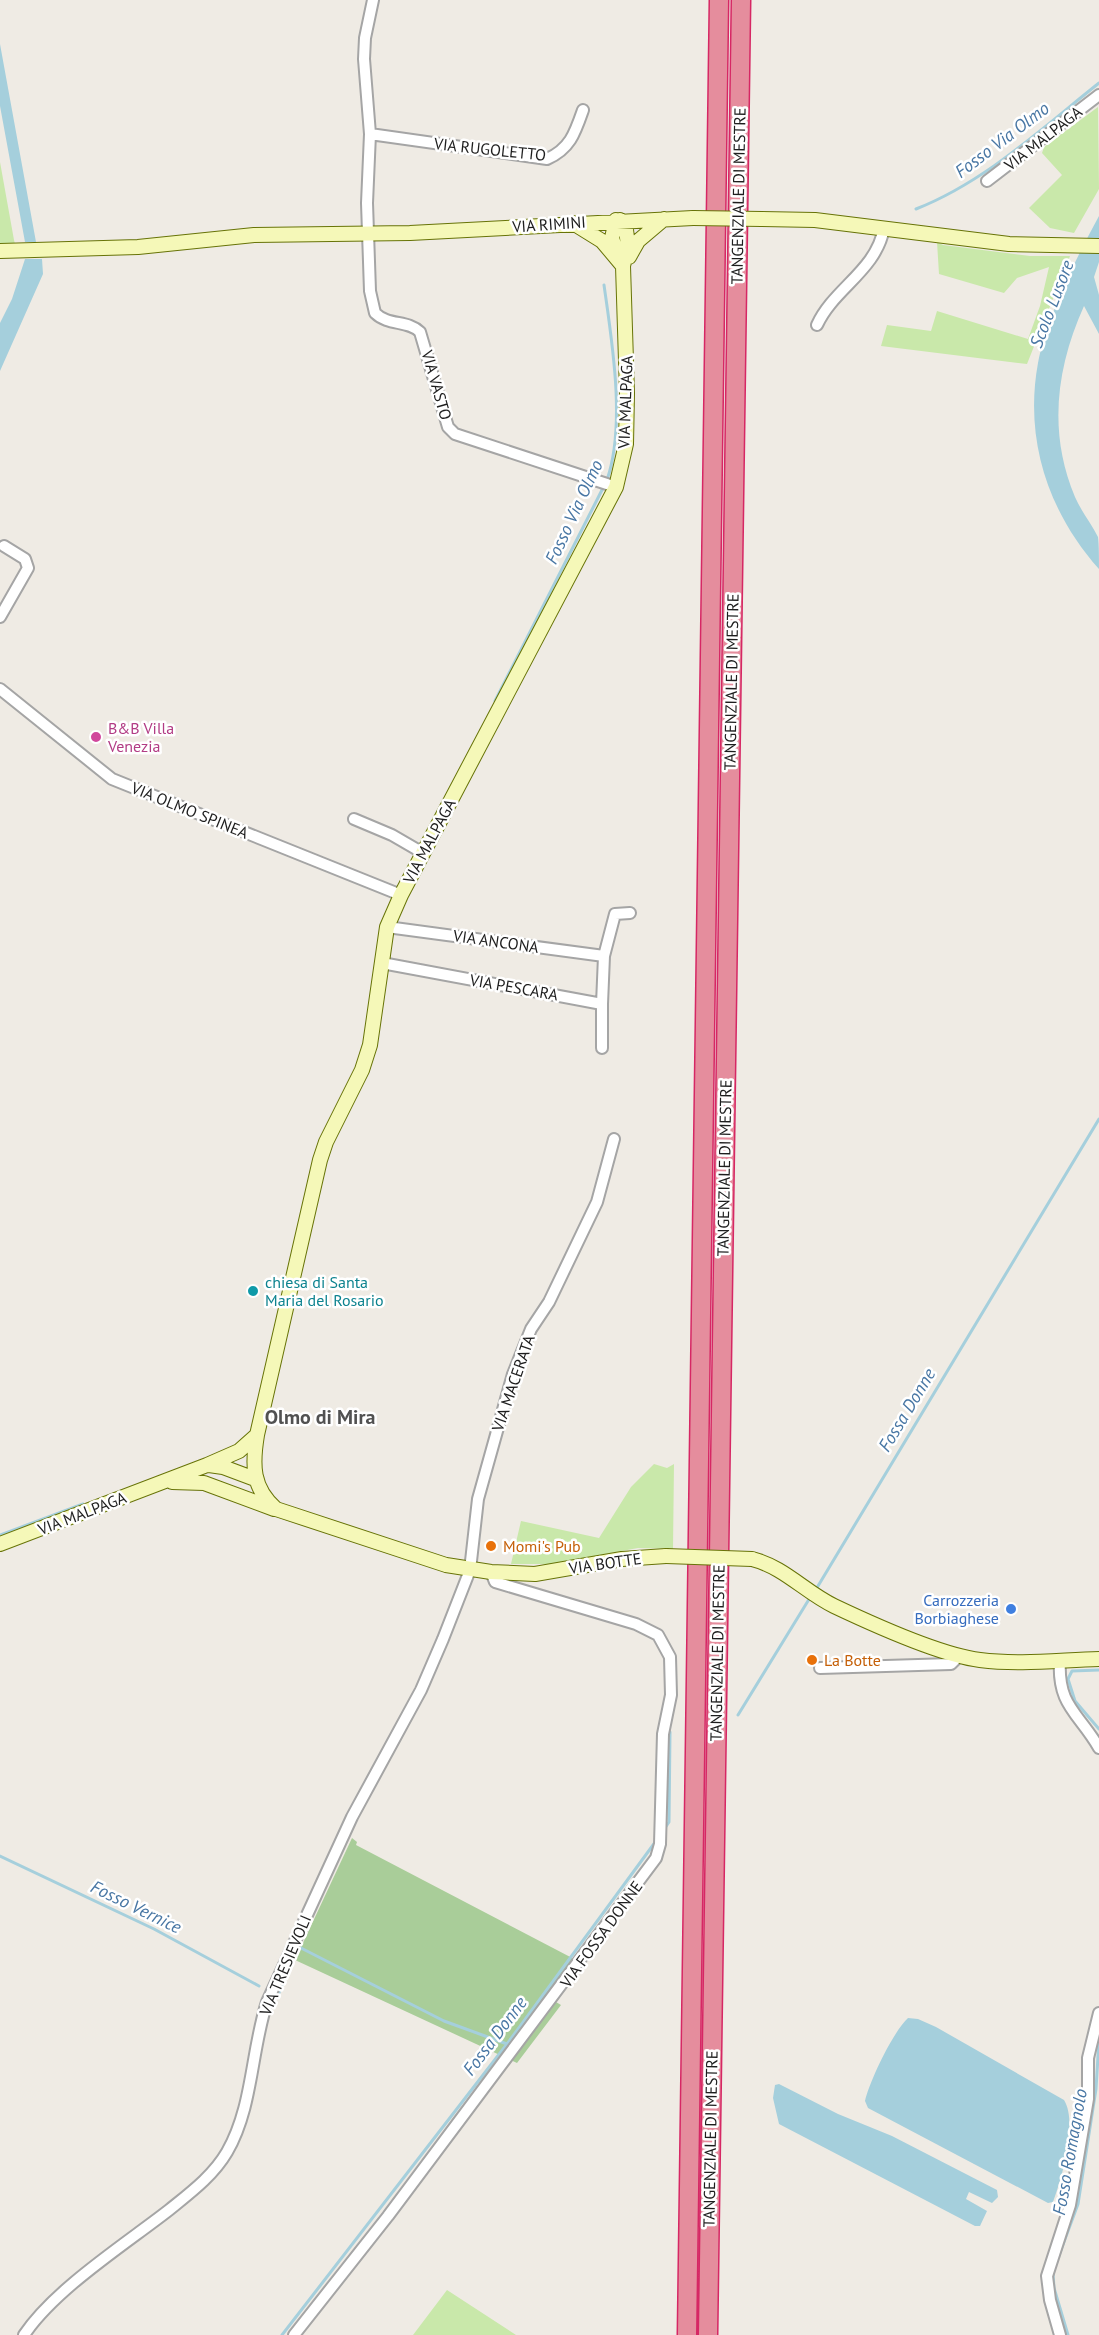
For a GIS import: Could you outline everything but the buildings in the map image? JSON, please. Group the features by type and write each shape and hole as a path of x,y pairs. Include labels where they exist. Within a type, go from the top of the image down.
{"highway":[{"name":"TANGENZIALE DI MESTRE","path":"687,2335 719,0"},
{"name":"TANGENZIALE DI MESTRE","path":"708,2335 741,0"}],"street":[{"path":"368,234 370,134 364,59 365,38 373,0"},
{"name":"VIA MALPAGA","path":"987,181 1099,95"},
{"name":"VIA RUGOLETTO","path":"370,134 547,159 562,152 572,140 583,111"},
{"name":"VIA RIMINI","path":"0,251 138,247 254,235 368,234 693,218 815,220 964,240 1099,246"},
{"path":"572,223 602,242 623,266 638,241 664,219"},
{"name":"VIA MALPAGA","path":"255,1479 253,1466 256,1435 320,1160 326,1142 362,1070 370,1045 387,927 401,895 609,484 626,444 627,355 623,266 628,239 625,226 618,220"},
{"path":"817,325 823,310 869,262 881,241 884,228"},
{"name":"VIA VASTO","path":"368,234 370,291 375,313 387,321 415,327 420,332 448,427 455,434 609,484"},
{"path":"0,617 28,568 25,559 4,546"},
{"name":"VIA OLMO SPINEA","path":"0,689 112,779 401,895"},
{"path":"354,819 392,835 423,853"},
{"path":"602,1048 604,956 615,914 630,913"},
{"name":"VIA ANCONA","path":"387,927 604,956"},
{"name":"VIA PESCARA","path":"382,963 602,1004"},
{"name":"VIA MACERATA","path":"470,1570 478,1499 513,1374 531,1329 549,1302 597,1202 614,1139"},
{"name":"VIA MALPAGA","path":"0,1544 207,1465 238,1451 256,1435"},
{"path":"207,1465 224,1467 255,1479"},
{"path":"226,1492 243,1489 255,1479"},
{"path":"255,1479 259,1491 276,1509"},
{"name":"VIA MALPAGA","path":"164,1482 194,1481 276,1509"},
{"name":"VIA BOTTE","path":"276,1509 470,1570 535,1574 622,1559 666,1556 752,1559 779,1569 814,1594 877,1625 959,1656 988,1661 1099,1659"},
{"name":"VIA TRESIEVOLI","path":"24,2335 53,2301 206,2179 228,2150 245,2104 259,2026 267,2002 352,1817 421,1690 470,1570"},
{"name":"VIA FOSSA DONNE","path":"294,2335 570,1976 656,1858 660,1844 662,1746 671,1695 670,1657 664,1642 658,1635 636,1624 495,1582 491,1572"},
{"name":"VIA BOTTE","path":"820,1668 951,1664 959,1656"},
{"path":"1059,1660 1060,1689 1064,1699 1090,1732 1099,1749"},
{"path":"1060,2335 1050,2301 1047,2276 1070,2205 1088,2099 1088,2058 1099,2013"}],"green space":[{"path":"1098,107 1099,189 1074,233 1050,228 1029,208 1062,175 1042,153 1044,147"},
{"path":"0,162 14,240 15,244 0,245"},
{"path":"937,242 943,245 1030,256 1070,256 1027,364 881,346 887,325 931,331 937,311 1028,339 1040,306 1049,267 1017,278 1004,293 939,274"},
{"path":"654,1464 667,1468 674,1464 673,1549 638,1548 551,1564 511,1564 521,1521 599,1538 631,1487"},
{"path":"352,1838 357,1842 356,1845 576,1960 551,1999 561,2005 517,2063 295,1960"},
{"path":"447,2290 516,2335 413,2335"}],"water":[{"path":"0,44 36,242 25,242 0,106"},
{"path":"1099,216 1099,262 1094,277 1099,295 1099,334 1084,306 1067,353 1059,401 1059,425 1066,473 1077,502 1098,537 1099,569 1081,547 1054,499 1044,473 1034,419 1038,363 1048,327 1072,268"},
{"path":"25,259 42,259 43,274 0,371 0,323 12,299"},
{"path":"908,2018 918,2019 936,2027 1064,2100 1068,2110 1069,2136 1064,2165 1053,2202 1048,2203 868,2108 865,2101 877,2069 889,2045"},
{"path":"779,2084 838,2114 892,2136 997,2190 998,2197 992,2203 969,2192 966,2199 987,2211 980,2226 975,2226 779,2124 773,2098 775,2085"}],"waterway":[{"name":"Fosso Via Olmo","path":"916,209 941,198 989,169 1099,83"},
{"name":"Fosso Via Olmo","path":"604,285 617,409 613,458 607,480"},
{"name":"Fosso Via Olmo","path":"495,701 604,486"},
{"name":"Fossa Donne","path":"815,1591 1099,1119"},
{"name":"Fosso Via Olmo","path":"0,1535 83,1504"},
{"name":"Fossa Donne","path":"738,1715 811,1596"},
{"name":"Fosso Romagnolo","path":"1099,1670 1072,1671 1068,1679 1075,1701 1099,1729"},
{"name":"Fossa Donne","path":"665,1828 669,1822 670,1732"},
{"name":"Fossa Donne","path":"282,2335 507,2044 656,1841"},
{"name":"Fosso Vernice","path":"0,1856 154,1929 259,1986"},
{"name":"Fosso Vernice","path":"278,1995 299,1947 444,2021 507,2044"},
{"name":"Fosso Romagnolo","path":"1058,2258 1078,2204 1096,2089 1099,2040"},
{"name":"Fosso Romagnolo","path":"1053,2273 1054,2288 1068,2335"}],"place":[{"name":"B&B Villa Venezia","path":"96,737"},
{"name":"chiesa di Santa Maria del Rosario","path":"253,1291"},
{"name":"Momi's Pub","path":"491,1546"},
{"name":"Carrozzeria Borbiaghese","path":"1011,1609"},
{"name":"La Botte","path":"812,1660"}],"district":[{"name":"Olmo di Mira","path":"320,1417"}],"water label":[{"name":"Scolo Lusore","path":"1052,304"}]}
